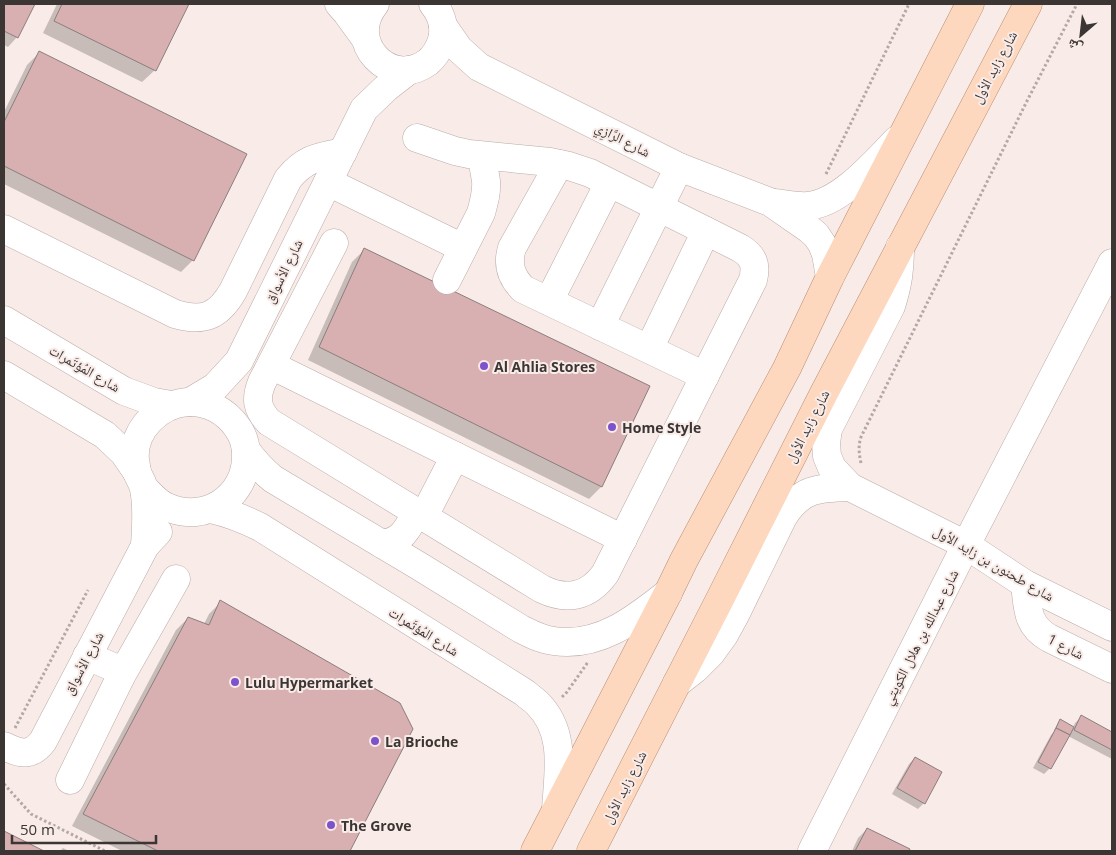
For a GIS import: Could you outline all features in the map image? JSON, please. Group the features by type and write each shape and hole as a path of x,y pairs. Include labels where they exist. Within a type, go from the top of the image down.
{"main road":[{"path":"535,851 684,560 787,368 830,277 970,4"},
{"name":"شارع زايد الأول","path":"591,851 824,393 1028,4"}],"street":[{"path":"339,4 367,43"},
{"name":"شارع الأسواق","path":"181,404 215,387 239,360 364,109 369,79 365,28 371,9 376,4"},
{"name":"شارع الأسواق","path":"364,109 386,88 433,58 443,38 438,15"},
{"name":"شارع الرَّازِي","path":"438,15 459,49 479,67 679,167 770,202 810,206 825,201 838,194 863,175 906,130"},
{"name":"شارع الرَّازِي","path":"367,43 376,58 386,65 397,69 452,64 479,67"},
{"path":"334,243 259,390 259,408 263,415 269,422 551,593 560,596 580,594 599,583 754,280 754,264 746,252 590,173 559,164 455,151 417,138"},
{"path":"4,229 175,314 188,318 202,317 215,312 226,303 288,179 295,170 314,158 343,152"},
{"path":"447,280 484,202 486,189 483,156"},
{"path":"559,164 512,248 509,264 518,284 523,289 705,376"},
{"path":"600,326 679,167"},
{"path":"328,182 463,248"},
{"path":"549,301 609,182"},
{"name":"شارع الرَّازِي","path":"770,202 816,235 826,254 830,277"},
{"path":"648,349 706,231"},
{"name":"شارع طحنون بن زايد الأول","path":"900,247 900,267 891,306 828,429 826,442 827,456 832,468 840,478 853,488 966,545 1025,584 1105,616"},
{"name":"شارع عبدالله بن هلال الكويتي","path":"812,851 966,545 1112,263"},
{"name":"شارع المُؤتَمرات","path":"4,320 124,392 154,402 181,404"},
{"name":"شارع الأسواق","path":"239,360 234,397 242,439"},
{"path":"271,365 623,539"},
{"path":"4,375 105,435 124,453 154,498 165,507 179,512 202,511 224,502 235,492 242,479 246,465 242,439"},
{"path":"141,480 135,458 136,445 141,432 149,421 159,412 181,404 204,404 217,409 228,417 255,463 273,479 536,637 572,643 590,640 636,618 668,593"},
{"path":"419,566 418,559 424,517 455,456"},
{"name":"شارع الأسواق","path":"141,480 146,516 145,546"},
{"path":"677,683 711,653 724,635 789,507 799,498 822,488 853,488"},
{"name":"شارع الأسواق","path":"4,746 22,753 31,752 38,747 43,741 145,546 166,525 202,511"},
{"name":"شارع المُؤتَمرات","path":"202,511 230,514 260,528 537,703 553,726 557,738 559,752 556,810"},
{"path":"382,544 390,543 401,537 424,517"},
{"path":"70,780 121,676 176,579"},
{"name":"شارع 1","path":"1025,584 1031,621 1041,634 1112,669"},
{"path":"87,656 113,667 121,676"}],"path":[{"path":"810,206 909,4"},
{"path":"853,488 863,476 858,453 858,444 861,437 1027,101 1078,4"},
{"path":"4,746 88,590"},
{"path":"546,714 567,692 590,660 590,640"},
{"path":"4,784 31,814 105,851"}],"building":[{"path":"4,4 35,4 18,38 4,31"},
{"path":"62,4 189,4 156,71 54,21"},
{"path":"39,51 247,154 194,261 4,166 4,122"},
{"name":"Al Ahlia Stores","path":"364,248 650,386 602,487 319,347"},
{"path":"220,600 400,703 413,729 350,851 158,851 83,814 188,617 209,625"},
{"path":"1081,715 1112,732 1112,750 1074,730"},
{"path":"1060,719 1074,727 1070,735 1056,728"},
{"path":"1056,728 1070,735 1051,769 1038,762"},
{"path":"915,757 942,772 925,804 897,788"},
{"path":"867,828 910,849 909,851 855,851"},
{"path":"4,831 44,851 4,851"}],"place":[{"name":"Al Ahlia Stores","path":"484,366"},
{"name":"Home Style","path":"612,427"},
{"name":"Lulu Hypermarket","path":"235,682"},
{"name":"La Brioche","path":"375,741"},
{"name":"The Grove","path":"331,825"}]}
